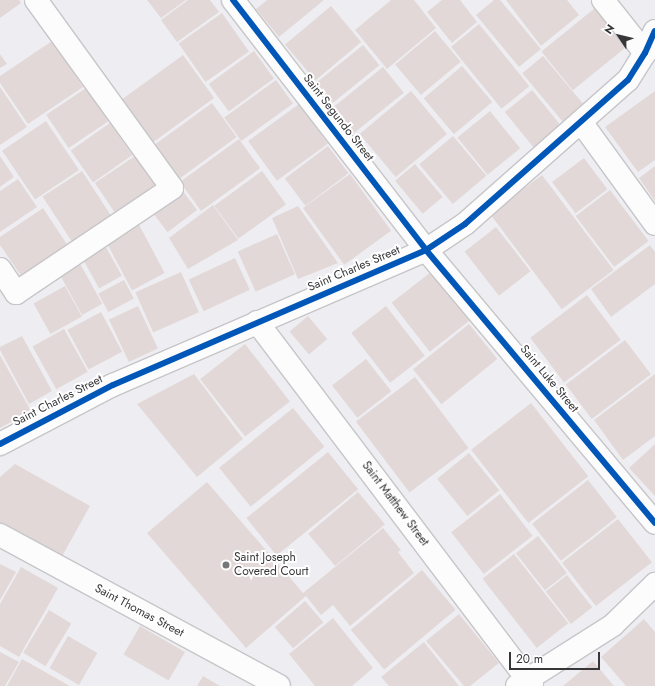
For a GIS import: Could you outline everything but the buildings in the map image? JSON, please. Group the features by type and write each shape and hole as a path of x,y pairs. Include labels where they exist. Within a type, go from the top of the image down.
{"street":[{"path":"0,269 16,293 172,188 36,0"},
{"name":"Saint Segundo Street","path":"233,0 426,250"},
{"path":"603,0 645,53"},
{"name":"Saint Charles Street","path":"0,444 113,385 426,250 465,224 628,80 645,53 655,30"},
{"path":"581,122 655,224"},
{"name":"Saint Luke Street","path":"426,250 655,523"},
{"name":"Saint Matthew Street","path":"257,322 525,684"},
{"name":"Saint Thomas Street","path":"0,535 279,686"},
{"path":"525,684 613,625 655,584"}],"cycle path":[{"path":"233,0 426,250 655,523"},
{"path":"0,444 113,385 426,250 465,224 628,80 645,53 655,31"}],"place":[{"name":"Saint Joseph Covered Court","path":"226,565"}]}
